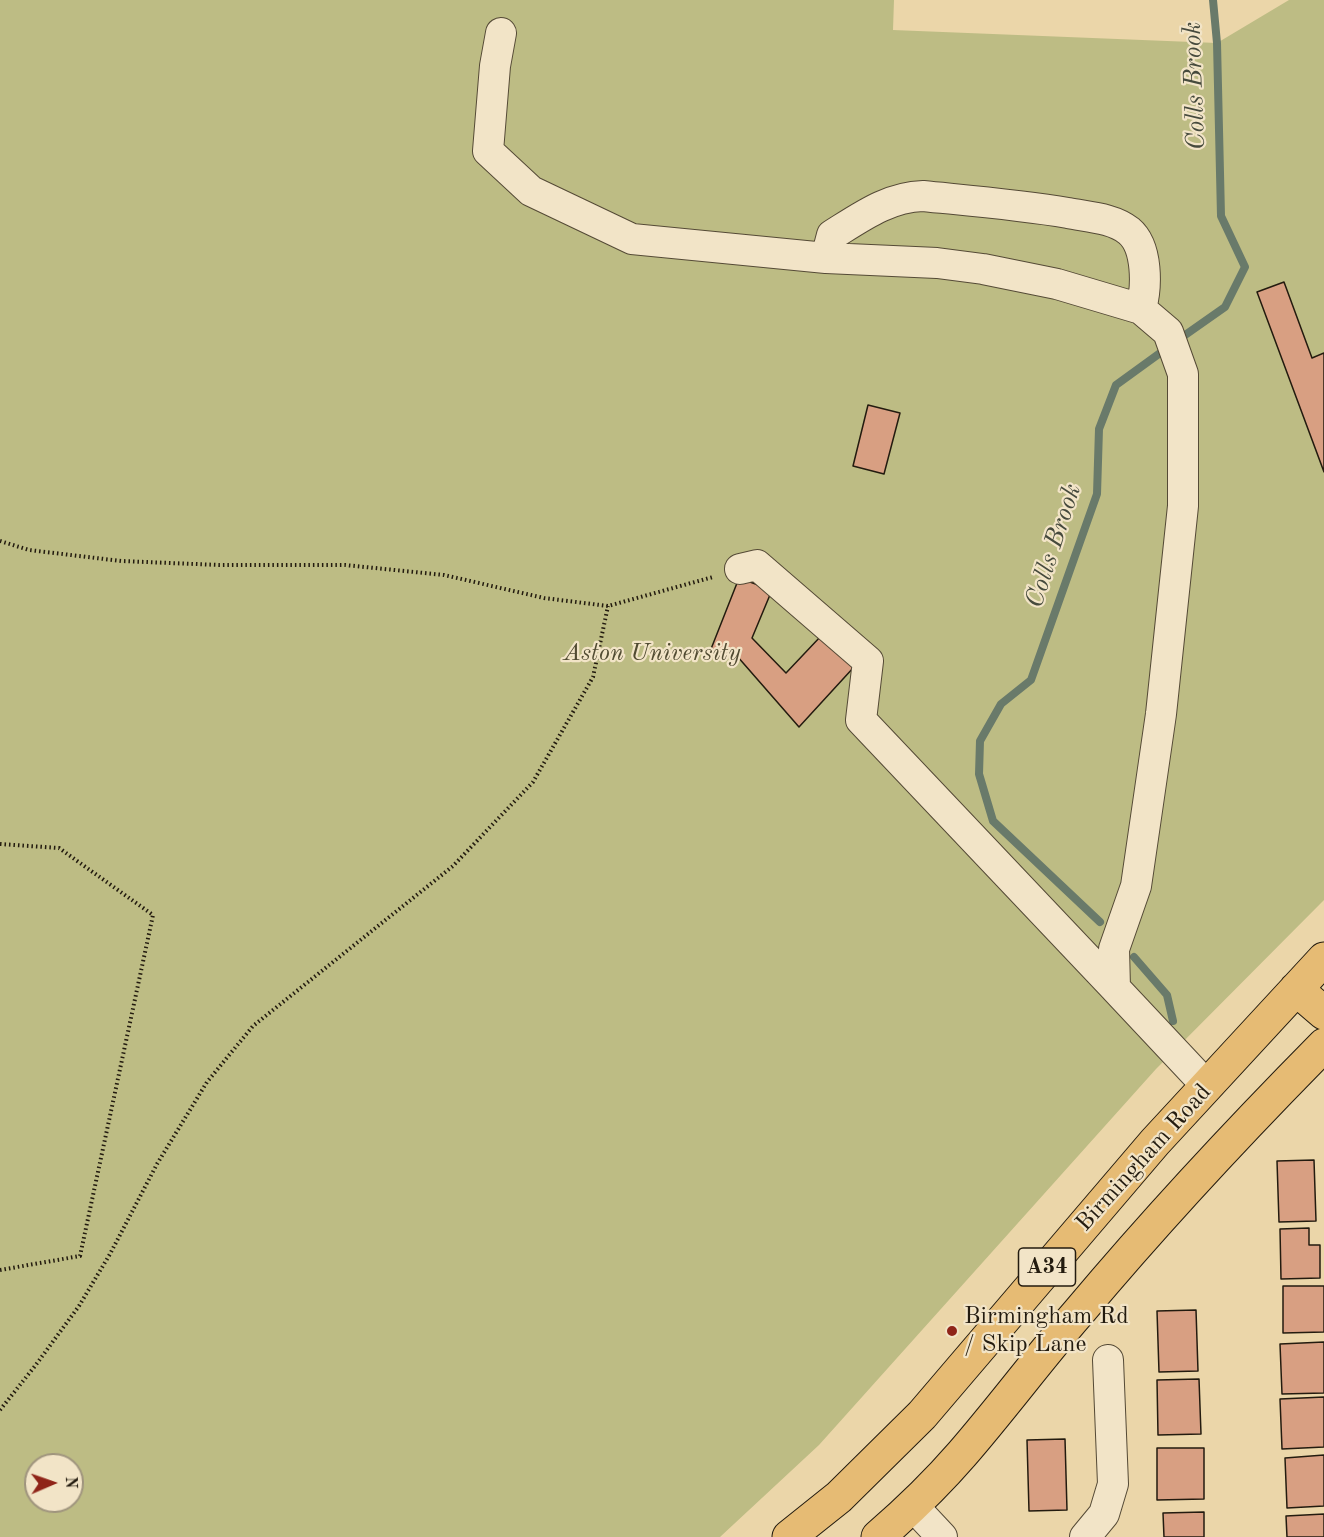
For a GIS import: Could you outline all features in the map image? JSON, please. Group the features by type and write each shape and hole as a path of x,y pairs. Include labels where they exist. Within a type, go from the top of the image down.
{"highway":[{"name":"Birmingham Road","path":"789,1537 839,1497 922,1415 1148,1150 1324,960"},
{"path":"1296,989 1324,1013"},
{"name":"A34","path":"878,1537 913,1506 962,1454 1076,1314 1165,1212 1245,1125 1324,1045"}],"street":[{"path":"501,33 495,66 489,151 531,191 632,239 826,258 937,263 983,269 1057,284 1141,309 1168,332 1183,374 1183,506 1161,714 1136,886 1114,949 1115,988"},
{"path":"826,258 832,235 874,209 907,196 1027,206 1107,221 1131,232 1142,254 1146,289 1141,309"},
{"path":"740,569 757,565 868,661 861,720 1207,1086"},
{"path":"1085,1537 1104,1514 1113,1484 1108,1360"},
{"path":"913,1506 942,1537"}],"path":[{"path":"0,541 28,550 121,561 219,565 345,565 444,575 544,598 608,606 740,569"},
{"path":"0,1410 79,1306 110,1254 157,1164 207,1082 253,1026 453,866 533,782 593,678 608,606"},
{"path":"0,844 59,848 153,915 80,1256 0,1270"}],"green space":[{"name":"Aston University","path":"0,0 894,0 893,30 1217,43 1289,0 1324,0 1324,900 1156,1069 819,1445 720,1537 0,1537"}],"building":[{"path":"1284,282 1312,358 1324,353 1324,472 1257,292"},
{"path":"868,405 900,413 884,474 853,466"},
{"path":"739,578 772,590 752,638 786,673 821,636 854,667 799,727 737,656 711,649"},
{"path":"1314,1160 1316,1221 1279,1222 1277,1161"},
{"path":"1309,1228 1309,1245 1320,1245 1320,1278 1281,1279 1280,1229"},
{"path":"1283,1286 1324,1286 1324,1332 1283,1333"},
{"path":"1196,1310 1198,1371 1159,1372 1157,1311"},
{"path":"1324,1342 1324,1393 1282,1394 1280,1344"},
{"path":"1199,1379 1201,1434 1158,1435 1157,1380"},
{"path":"1324,1397 1324,1447 1282,1449 1280,1399"},
{"path":"1065,1439 1067,1510 1029,1511 1027,1440"},
{"path":"1157,1448 1204,1448 1204,1499 1157,1500"},
{"path":"1324,1455 1324,1506 1287,1508 1285,1458"},
{"path":"1204,1512 1204,1537 1164,1537 1163,1513"},
{"path":"1324,1514 1324,1537 1287,1537 1286,1516"}],"waterway":[{"name":"Colls Brook","path":"1178,340 1225,307 1245,267 1221,216 1217,43 1213,0"},
{"name":"Colls Brook","path":"1100,922 993,821 979,774 980,741 1001,704 1031,680 1097,494 1099,429 1116,385 1167,348"},
{"name":"Colls Brook","path":"1134,957 1167,995 1173,1021"}],"place":[{"name":"Birmingham Rd / Skip Lane","path":"952,1331"}]}
